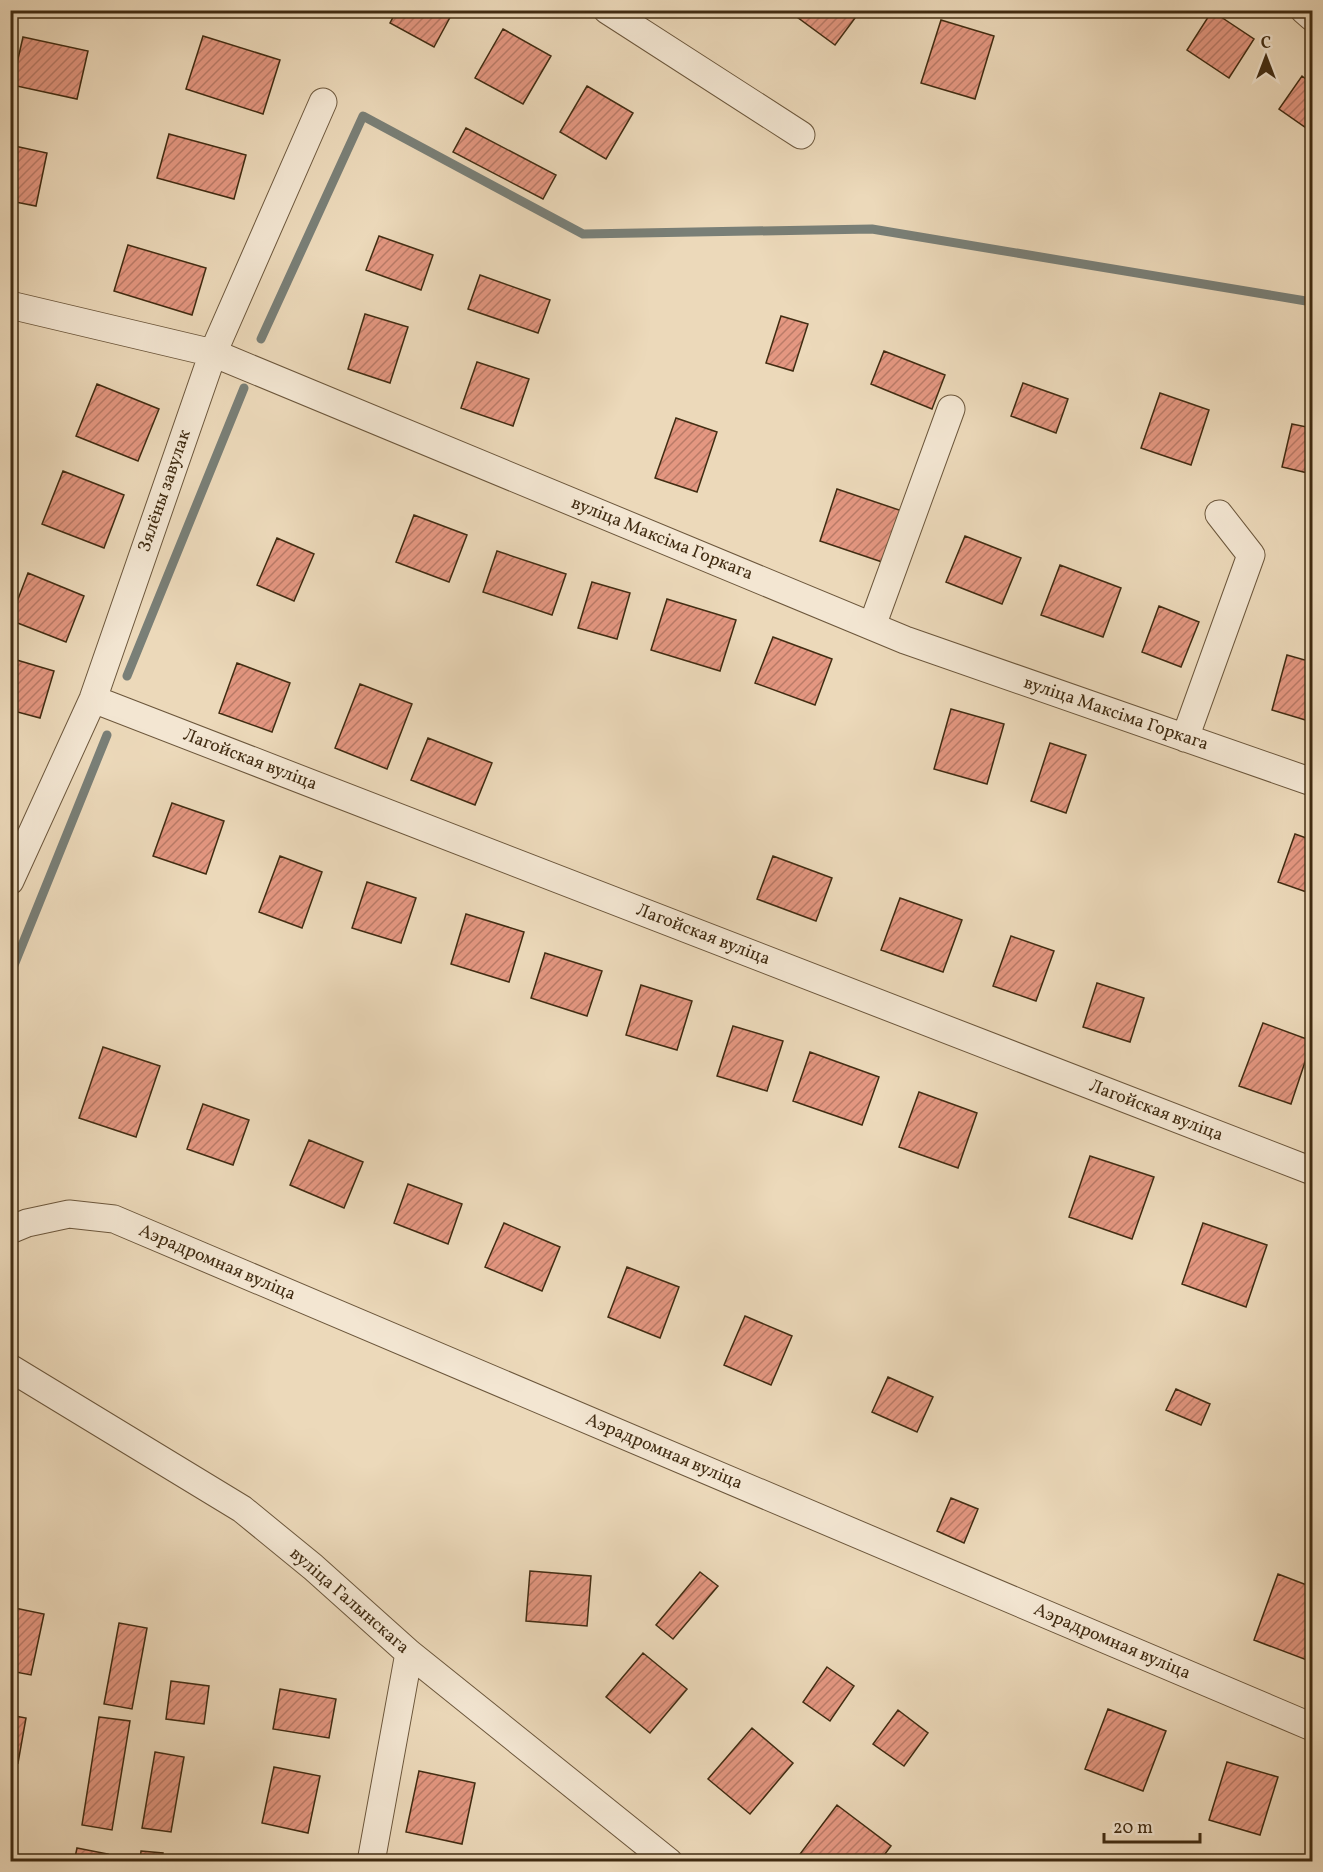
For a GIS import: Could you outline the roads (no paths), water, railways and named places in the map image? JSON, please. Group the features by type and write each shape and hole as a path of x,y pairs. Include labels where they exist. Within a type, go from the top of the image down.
{"street":[{"path":"607,10 801,135"},
{"path":"1304,10 1312,17"},
{"name":"Зялёны завулак","path":"10,881 93,699 213,353 323,102"},
{"name":"вуліца Максіма Горкага","path":"10,305 213,353 905,640 1312,782"},
{"path":"872,626 951,409"},
{"path":"1185,738 1251,555 1219,514"},
{"name":"Лагойская вуліца","path":"93,699 1312,1171"},
{"name":"Аэрадромная вуліца","path":"10,1230 27,1223 69,1214 114,1219 1312,1727"},
{"name":"вуліца Галынскага","path":"10,1368 242,1509 313,1567 409,1653 669,1862"},
{"path":"370,1862 409,1653"}],"waterway":[{"path":"261,339 363,116 583,234 872,229 1312,302"},
{"path":"127,676 244,388"},
{"path":"10,975 107,735"}]}
